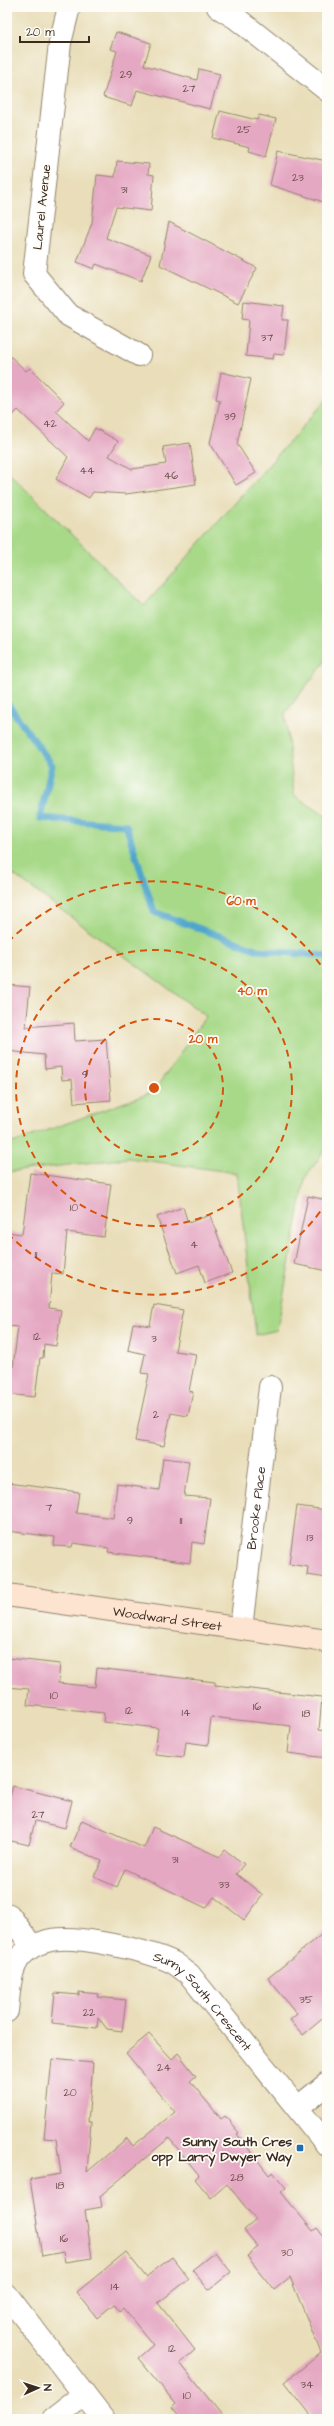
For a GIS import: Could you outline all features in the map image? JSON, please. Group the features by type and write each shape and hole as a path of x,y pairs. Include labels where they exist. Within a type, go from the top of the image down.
{"street":[{"name":"Laurel Avenue","path":"69,7 60,43 34,274 68,315 139,355"},
{"path":"218,7 236,18 327,90"},
{"name":"Brooke Place","path":"241,1628 270,1387"},
{"name":"Woodward Street","path":"7,1595 327,1641"},
{"path":"9,1915 32,1946"},
{"name":"Sunny South Crescent","path":"7,2012 11,1978 20,1958 32,1946 47,1940 63,1938 92,1941 159,1957 175,1964 189,1974 298,2107 327,2145"},
{"path":"298,2107 327,2084"},
{"path":"7,2295 104,2419"},
{"path":"53,2419 84,2395"}],"green space":[{"path":"327,399 327,659 285,713 294,795 327,817 327,1147 305,1178 277,1330 256,1335 237,1173 129,1158 7,1172 7,1145 153,1092 206,1016 7,870 7,471 144,606"}],"building":[{"path":"116,32 151,43 144,65 197,80 199,69 220,74 210,109 137,90 132,106 103,97 117,51 110,49"},
{"path":"220,111 257,120 259,115 276,119 266,156 249,151 250,147 213,138"},
{"path":"278,151 327,161 327,203 270,185"},
{"path":"117,161 149,164 148,174 154,175 151,211 116,207 106,238 151,255 141,281 96,264 94,269 77,262 92,223 97,175 115,177"},
{"path":"169,222 257,268 238,303 160,265"},
{"path":"244,301 284,306 282,320 288,320 284,355 274,354 273,359 246,356 249,320 242,319"},
{"path":"7,353 26,371 30,368 64,402 56,411 88,441 95,428 118,441 109,456 132,469 166,464 163,447 190,443 196,484 126,494 93,492 89,498 56,479 68,457 18,410 7,421"},
{"path":"221,372 251,379 237,444 256,473 236,485 210,443 220,400 216,399"},
{"path":"7,985 30,987 26,1027 74,1023 75,1041 106,1039 111,1100 74,1103 72,1079 62,1080 61,1067 45,1069 44,1055 7,1051"},
{"path":"30,1173 111,1184 104,1237 67,1232 63,1274 52,1273 49,1308 61,1310 56,1346 44,1344 43,1358 40,1358 35,1397 7,1394 7,1366 13,1367 18,1327 7,1326 7,1232 22,1234"},
{"path":"308,1196 327,1200 327,1271 294,1264"},
{"path":"183,1207 188,1223 210,1215 232,1273 205,1283 199,1265 177,1273 157,1217"},
{"path":"154,1305 183,1310 175,1351 196,1354 189,1391 193,1392 188,1416 171,1413 164,1446 135,1441 149,1374 141,1373 145,1354 128,1350 133,1323 150,1326"},
{"path":"163,1458 189,1461 184,1496 210,1498 204,1544 192,1542 190,1563 108,1552 109,1548 73,1543 72,1547 54,1546 55,1537 7,1531 7,1483 79,1492 76,1513 113,1518 117,1484 159,1490"},
{"path":"297,1506 327,1510 327,1578 307,1575 308,1567 289,1564"},
{"path":"7,1658 60,1664 58,1683 95,1687 97,1668 215,1682 215,1685 322,1697 319,1730 327,1731 327,1758 288,1753 291,1726 211,1717 208,1745 186,1742 184,1757 155,1754 158,1728 103,1722 104,1713 27,1705 29,1689 7,1687"},
{"path":"13,1786 72,1801 65,1828 35,1821 29,1845 7,1840 7,1807"},
{"path":"82,1820 144,1848 153,1827 220,1857 225,1850 244,1864 236,1874 263,1895 244,1920 214,1897 206,1908 125,1869 117,1887 94,1877 102,1861 70,1847"},
{"path":"327,1930 327,2015 303,2035 290,2020 297,2014 268,1978"},
{"path":"79,1992 99,1994 98,1997 126,2000 122,2031 107,2029 98,2017 97,2028 52,2023 55,1993 79,1995"},
{"path":"149,2034 172,2059 178,2053 196,2076 190,2081 221,2119 225,2116 269,2175 273,2172 286,2188 281,2192 313,2231 317,2228 327,2241 327,2419 314,2419 285,2382 321,2353 290,2277 274,2290 247,2256 258,2247 244,2230 256,2220 227,2184 211,2198 195,2179 199,2175 169,2138 100,2196 102,2207 85,2210 92,2258 65,2262 63,2252 42,2256 30,2179 61,2174 56,2139 44,2138 52,2059 93,2063 88,2122 91,2122 87,2172 127,2138 133,2146 175,2112 126,2053"},
{"path":"126,2252 146,2277 172,2257 189,2279 158,2303 195,2350 180,2363 225,2419 181,2419 172,2408 176,2404 138,2358 153,2345 123,2308 119,2311 114,2304 97,2318 77,2292"},
{"path":"215,2252 231,2272 209,2290 192,2270"}],"waterway":[{"path":"7,703 52,765 40,818 126,825 154,912 258,950 327,956"}],"place":[{"name":"Sunny South Cres opp Larry Dwyer Way","path":"300,2148"}]}
